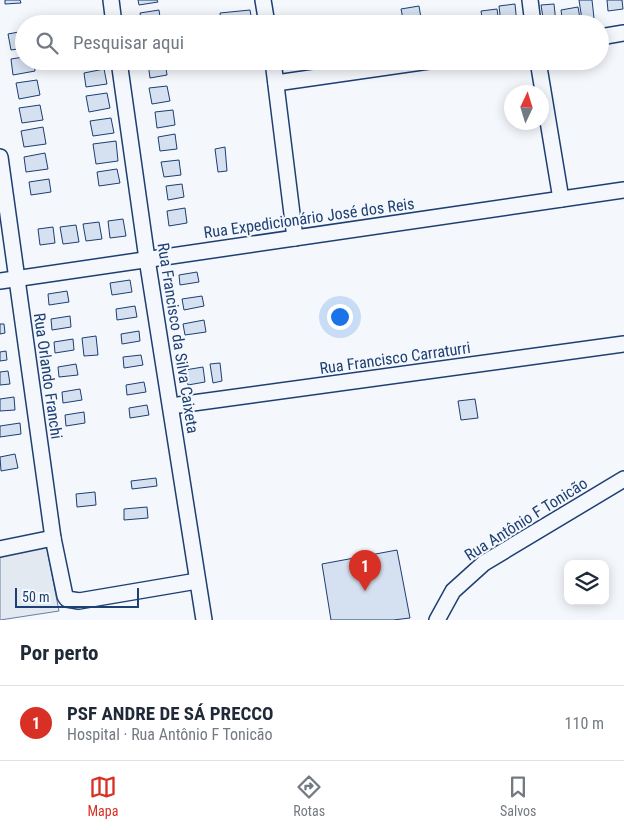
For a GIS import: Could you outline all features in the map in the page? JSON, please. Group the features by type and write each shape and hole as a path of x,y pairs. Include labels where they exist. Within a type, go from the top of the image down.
{"street":[{"path":"111,0 113,15"},
{"path":"263,0 266,15"},
{"path":"530,0 532,15"},
{"path":"609,36 624,34"},
{"name":"Rua Francisco da Silva Caixeta","path":"120,70 147,259 204,620"},
{"path":"274,70 295,238"},
{"path":"276,83 366,70"},
{"path":"540,70 561,199"},
{"name":"Rua Orlando Franchi","path":"0,157 53,538 61,582 68,599 76,601 96,599 197,581"},
{"name":"Rua Expedicionário José dos Reis","path":"0,281 624,190"},
{"name":"Rua Francisco Carraturri","path":"171,406 624,344"},
{"name":"Rua Antônio F Tonicão","path":"437,620 453,591 484,563 624,479"},
{"path":"0,549 53,538"}],"shaded area":[{"path":"46,544 59,611 0,620 0,554"}],"building":[{"path":"5,0 20,0 21,3 5,4"},
{"path":"138,0 157,0 158,2 139,5"},
{"path":"579,0 592,0 594,15 581,15"},
{"path":"607,0 622,0 623,9 608,11"},
{"path":"515,4 516,15 500,15 499,6"},
{"path":"554,4 555,15 543,15 541,5"},
{"path":"419,6 420,15 402,15 401,9"},
{"path":"578,7 579,15 562,15 561,10"},
{"path":"497,9 498,15 482,15 481,11"},
{"path":"159,10 160,15 140,15 140,13"},
{"path":"250,10 251,15 220,15 220,13"},
{"path":"15,33 15,49 11,50 8,34"},
{"path":"15,58 15,70 35,71 13,75 11,59"},
{"path":"104,70 107,84 86,87 84,73"},
{"path":"149,70 166,70 167,75 150,78"},
{"path":"37,80 40,95 19,99 16,83"},
{"path":"167,86 170,101 152,104 149,88"},
{"path":"107,93 110,108 89,112 86,96"},
{"path":"40,105 43,120 22,123 19,108"},
{"path":"173,110 175,125 157,128 155,112"},
{"path":"111,118 114,133 93,136 90,121"},
{"path":"43,127 46,144 24,147 21,131"},
{"path":"175,134 177,149 160,151 158,137"},
{"path":"116,141 118,161 96,164 93,144"},
{"path":"225,147 227,171 218,172 215,149"},
{"path":"45,153 48,169 26,172 24,157"},
{"path":"179,160 181,175 164,177 161,162"},
{"path":"117,169 120,183 99,186 97,172"},
{"path":"49,179 51,192 31,195 29,182"},
{"path":"182,184 184,197 168,200 166,186"},
{"path":"185,208 187,223 169,226 167,211"},
{"path":"123,219 126,236 110,238 108,221"},
{"path":"99,222 102,239 86,241 83,224"},
{"path":"76,225 79,242 63,244 60,227"},
{"path":"53,227 55,243 40,245 38,229"},
{"path":"197,272 199,282 180,285 179,275"},
{"path":"130,280 132,292 112,295 110,283"},
{"path":"67,291 69,302 49,305 48,294"},
{"path":"202,296 204,306 184,310 182,299"},
{"path":"135,306 137,317 117,320 116,309"},
{"path":"70,316 71,327 52,330 51,319"},
{"path":"204,320 206,332 185,335 183,324"},
{"path":"0,324 4,324 5,333 0,334"},
{"path":"139,331 140,341 122,344 121,334"},
{"path":"96,336 98,355 84,356 82,338"},
{"path":"73,339 74,350 55,353 54,342"},
{"path":"6,351 7,360 0,361 0,352"},
{"path":"141,355 143,365 124,368 123,357"},
{"path":"220,363 222,381 213,383 210,364"},
{"path":"76,364 78,375 59,377 58,367"},
{"path":"203,367 205,382 188,385 185,370"},
{"path":"8,371 10,384 0,385 0,372"},
{"path":"144,382 146,392 127,395 126,385"},
{"path":"80,389 82,400 63,403 62,392"},
{"path":"14,397 15,410 0,411 0,399"},
{"path":"475,399 478,418 461,420 458,401"},
{"path":"147,405 149,415 130,418 129,408"},
{"path":"84,412 85,423 66,426 65,415"},
{"path":"20,423 21,434 0,437 0,426"},
{"path":"15,454 18,468 1,471 0,457"},
{"path":"156,478 157,486 132,489 131,481"},
{"path":"95,492 96,505 77,507 76,494"},
{"path":"147,507 148,518 124,520 124,509"},
{"path":"397,550 410,618 393,620 331,620 322,564"}],"place":[{"name":"PSF ANDRE DE SÁ PRECCO","path":"365,591"}]}
